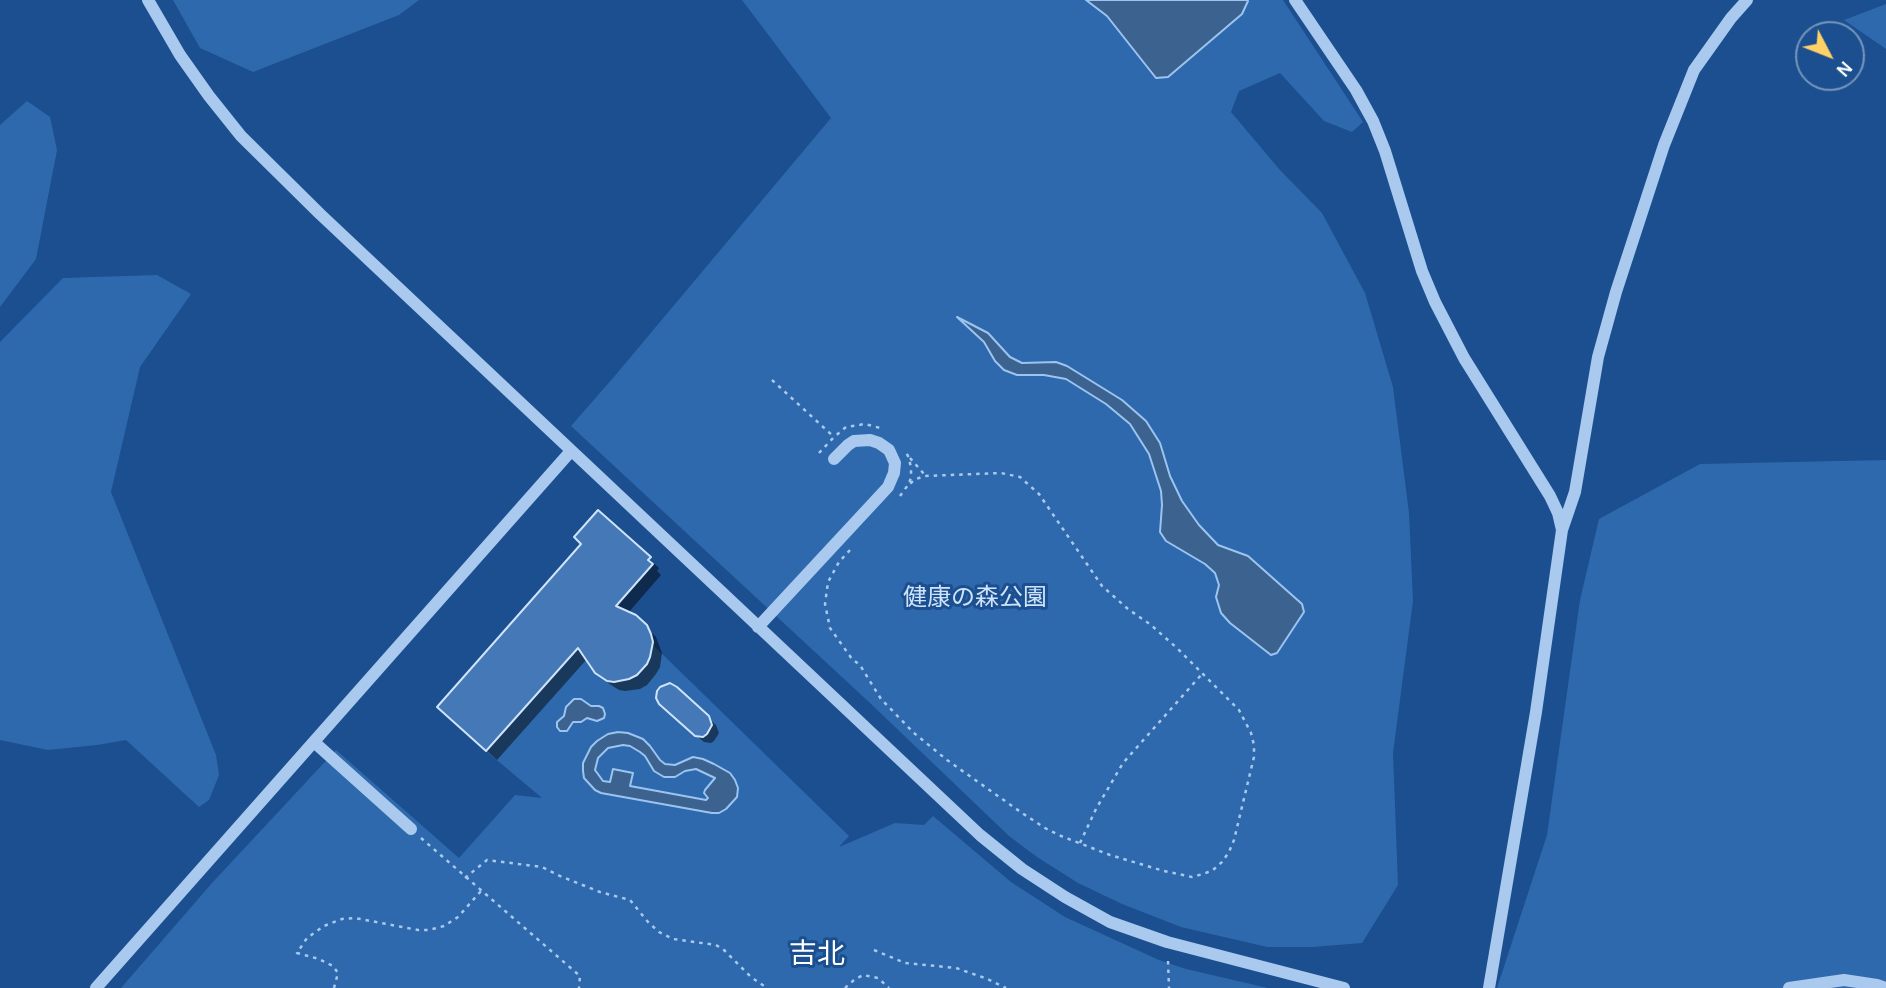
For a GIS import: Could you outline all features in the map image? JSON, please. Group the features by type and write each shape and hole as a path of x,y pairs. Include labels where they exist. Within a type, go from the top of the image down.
{"street":[{"path":"148,0 180,55 241,136 571,452 980,835 1022,869 1110,922 1167,942 1344,988"},
{"path":"1296,0 1356,90 1373,121 1422,271 1435,302 1464,358 1550,496 1562,530"},
{"path":"1489,988 1536,712 1562,530 1575,492 1598,357 1616,292 1664,145 1694,70 1746,0"},
{"path":"758,627 887,487 894,472 895,463 889,450 870,440 854,441 834,459"},
{"path":"96,988 571,452"},
{"path":"314,742 411,829"},
{"path":"1789,988 1844,980 1886,988"}],"path":[{"path":"772,380 834,437"},
{"path":"818,453 846,427 877,426 888,431"},
{"path":"901,444 915,466 925,475"},
{"path":"908,456 911,467 908,485"},
{"path":"857,542 833,570 825,594 826,616 837,640 860,665 881,699 914,733 947,760 1045,828 1080,843 1110,855 1192,877 1213,870 1222,862 1234,840 1254,757 1254,745 1239,710 1178,649 1102,586 1039,494 1020,477 1001,473 925,475 908,485 894,502"},
{"path":"1080,843 1123,763 1202,674"},
{"path":"411,829 580,976 579,988"},
{"path":"466,878 487,860 541,867 600,892 630,900 659,932 674,939 716,945 766,988"},
{"path":"334,988 338,973 333,966 319,958 297,953 307,938 324,926 342,919 355,918 429,930 444,926 458,917 481,891"},
{"path":"874,950 905,962 956,968 1006,988"},
{"path":"1168,961 1169,988"},
{"path":"845,988 863,975 878,978 889,988"}],"green space":[{"path":"173,0 419,0 399,15 253,72 200,48"},
{"name":"健康の森公園","path":"742,0 1283,0 1363,122 1352,132 1324,121 1280,73 1239,91 1231,112 1280,170 1322,213 1365,293 1393,387 1409,513 1413,601 1393,753 1398,885 1362,943 1267,947 1181,927 1078,883 1037,857 1009,836 870,703 571,426 831,118"},
{"path":"1886,4 1886,49 1865,34 1865,21 1844,20"},
{"path":"27,101 50,117 57,150 36,259 0,307 0,125"},
{"path":"157,275 191,294 140,367 111,492 216,755 219,775 209,800 199,807 126,740 48,750 0,740 0,342 63,278"},
{"path":"1886,460 1886,988 1497,988 1547,835 1580,600 1599,519 1700,464"},
{"path":"653,645 849,836 839,847 895,823 924,825 933,816 1011,882 1065,917 1159,960 1268,988 121,988 212,883 336,750 459,858 515,795 542,798 486,751 580,646 590,668 600,677 614,682 629,679 642,670"}],"shaded area":[{"path":"1086,0 1248,1 1242,14 1168,77 1156,78 1107,16"},
{"path":"957,317 988,333 1010,357 1022,363 1056,362 1067,366 1122,400 1146,421 1160,443 1170,476 1182,501 1199,525 1218,545 1248,556 1302,604 1304,612 1277,653 1271,655 1230,623 1221,613 1216,597 1219,585 1215,573 1166,541 1160,532 1161,491 1149,454 1130,424 1106,404 1066,379 1044,375 1017,375 1004,370 984,342"},
{"path":"574,699 603,708 604,718 597,721 587,718 581,722 573,722 567,731 560,731 557,722"},
{"path":"628,733 643,739 665,764 675,765 693,757 714,764 730,773 735,780 737,797 726,809 712,813 601,793 584,778 583,763 591,747 608,734","holes":["630,746 645,756 654,771 664,777 675,777 696,769 715,778 705,790 708,798 706,800 630,786 633,773 613,769 610,782 603,781 595,770 598,758 608,748"]}],"building":[{"path":"598,510 651,557 648,560 653,564 616,606 636,615 647,625 653,642 647,664 629,679 607,681 595,673 578,648 486,751 437,707 581,544 574,537"},
{"path":"670,683 709,716 712,725 703,737 695,736 659,704 657,691"}],"district":[{"name":"吉北","path":"817,955"}]}
